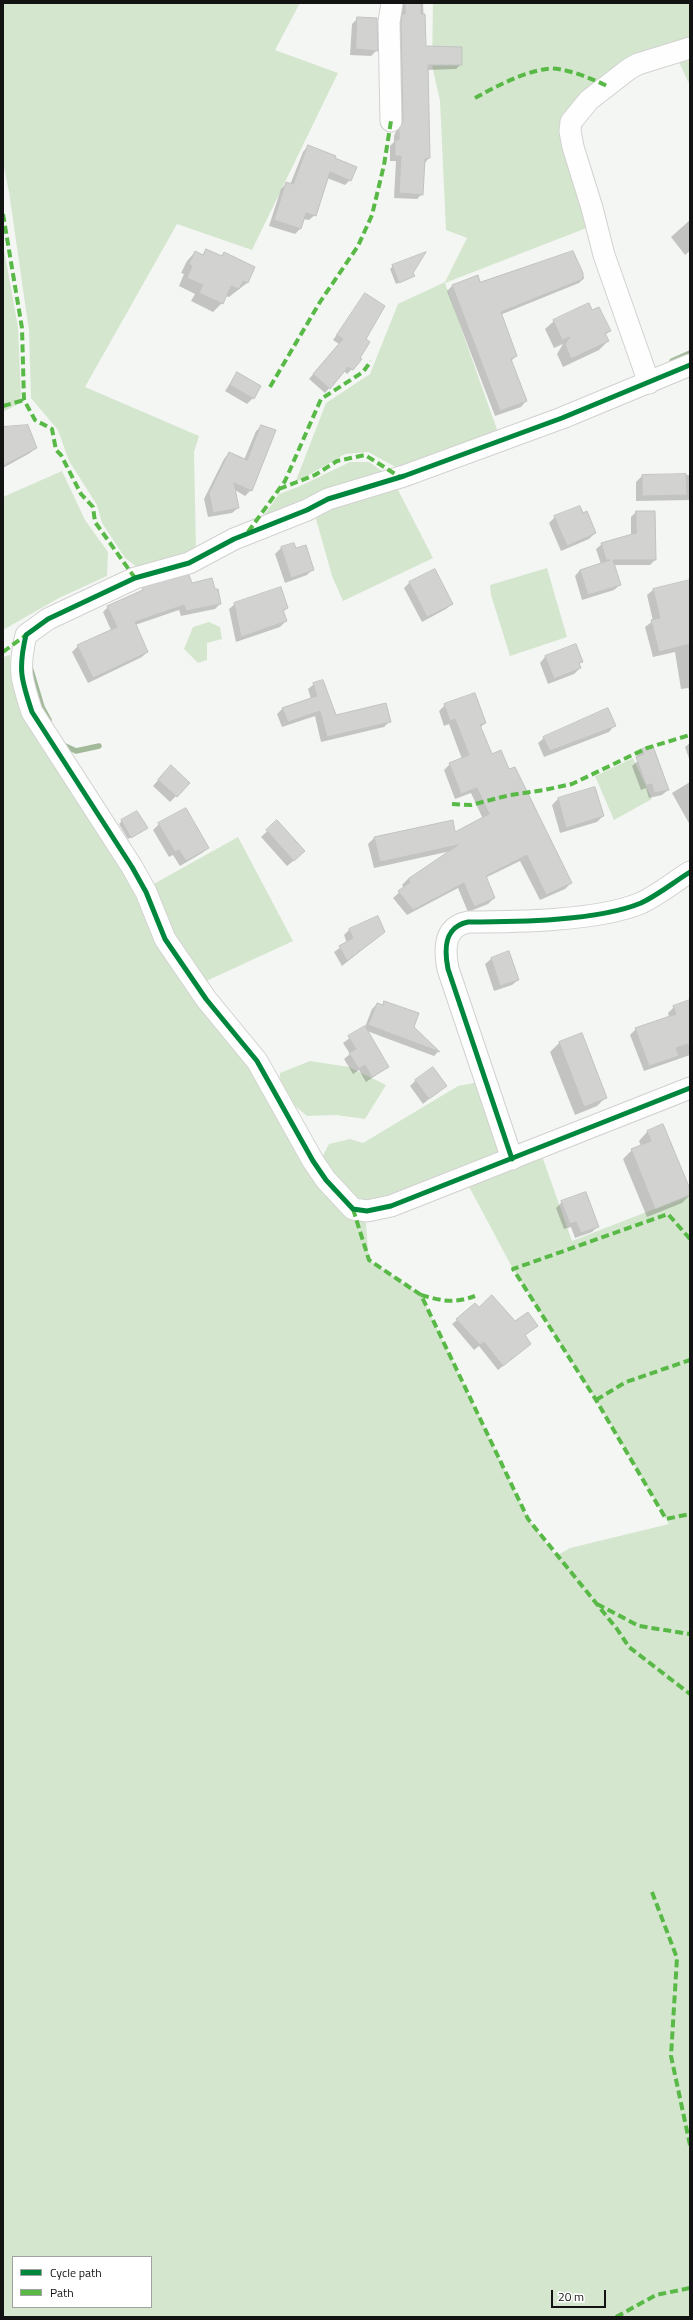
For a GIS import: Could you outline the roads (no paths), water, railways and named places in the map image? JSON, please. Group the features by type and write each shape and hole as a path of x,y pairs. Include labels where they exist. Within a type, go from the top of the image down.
{"street":[{"path":"391,121 389,22 392,3"},
{"path":"649,383 604,255 592,208 573,147 570,131 571,122 589,100 629,69 638,64 690,48"},
{"path":"690,365 562,418 412,473 328,499 307,510 234,539 189,563 135,578 48,619 26,635 20,660 22,683 32,712 132,867 146,892 165,939 206,999 257,1061 313,1162 340,1198 353,1209 377,1210 512,1159 690,1088"},
{"path":"512,1159 448,969 446,947 450,932 455,926 468,922 584,916 618,910 642,902 690,872"}],"waterway":[{"path":"672,361 690,353"},
{"path":"31,670 42,707 49,720"},
{"path":"63,745 76,751 99,746"}]}
